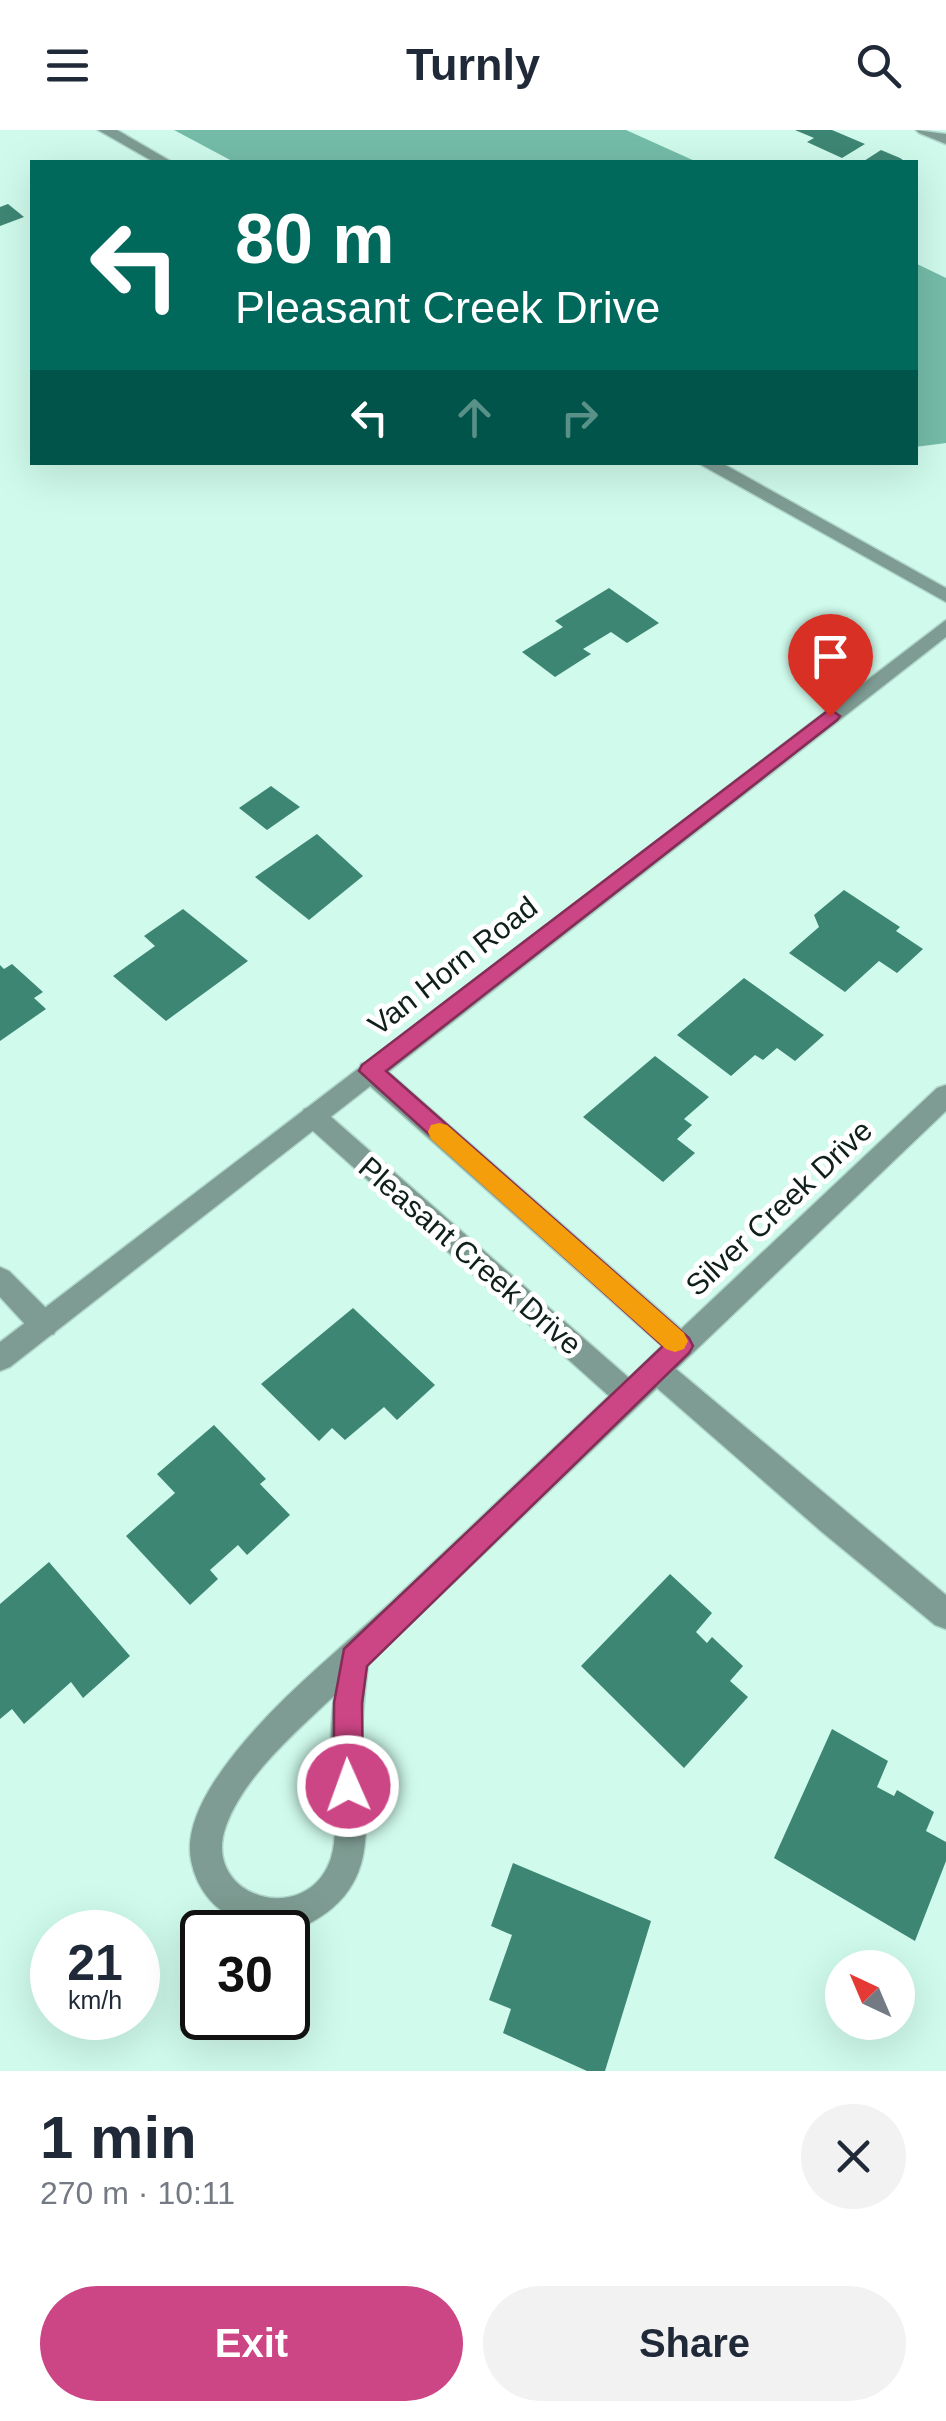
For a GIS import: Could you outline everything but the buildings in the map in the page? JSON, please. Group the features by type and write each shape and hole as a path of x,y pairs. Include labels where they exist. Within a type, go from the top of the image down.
{"street":[{"path":"106,130 160,160"},
{"path":"924,130 946,140"},
{"path":"710,465 946,596"},
{"name":"Van Horn Road","path":"0,1358 946,627"},
{"path":"370,1071 680,1346"},
{"name":"Silver Creek Drive","path":"354,1659 346,1749 354,1828 346,1868 326,1897 286,1918 264,1916 239,1906 206,1869 204,1842 224,1792 237,1776 354,1659 628,1395 946,1096"},
{"name":"Pleasant Creek Drive","path":"313,1116 628,1395"},
{"path":"0,1278 44,1325"},
{"path":"657,1370 832,1522 946,1614"}],"green space":[{"path":"174,130 626,130 693,160 230,160"},
{"path":"918,264 946,278 946,443 918,447"}],"slow traffic":[{"path":"439,1132 675,1341"}],"route":[{"path":"348,1786 348,1703 354,1659 680,1346 370,1071 830,716"}]}
